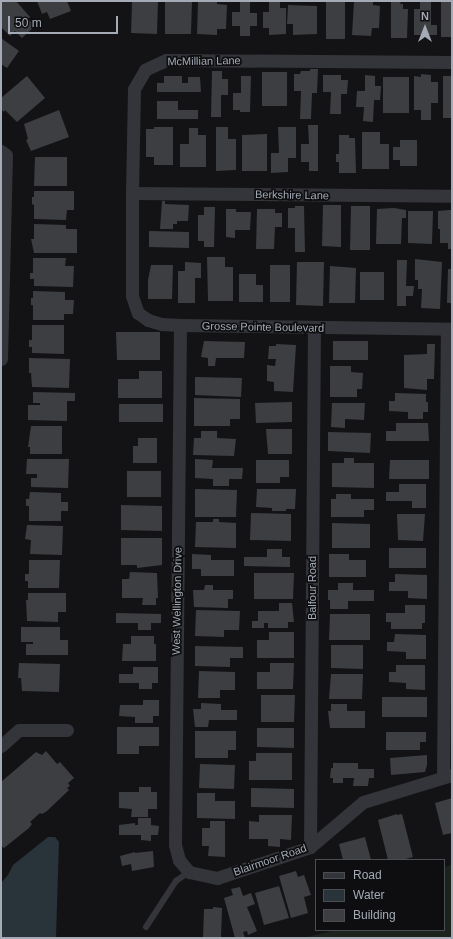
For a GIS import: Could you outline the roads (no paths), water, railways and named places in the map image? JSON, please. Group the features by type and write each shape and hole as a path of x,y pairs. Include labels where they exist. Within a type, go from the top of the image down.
{"street":[{"name":"McMillian Lane","path":"132,254 134,89 145,70 166,60 452,62"},
{"path":"1,151 6,155 1,359"},
{"name":"Berkshire Lane","path":"132,193 452,196"},
{"name":"Grosse Pointe Boulevard","path":"132,254 132,296 138,313 155,322 180,325 449,329"},
{"name":"West Wellington Drive","path":"180,325 175,845 179,860 189,872"},
{"name":"Balfour Road","path":"310,847 314,328"},
{"path":"447,776 449,329"},
{"path":"1,746 19,730 67,730"},
{"name":"Blairmoor Road","path":"189,872 217,878 310,847 364,802 447,776"}],"lane":[{"path":"146,927 176,881 189,872"}],"water":[{"path":"48,837 55,837 59,842 56,938 1,938 1,883 8,875 13,865"}]}
